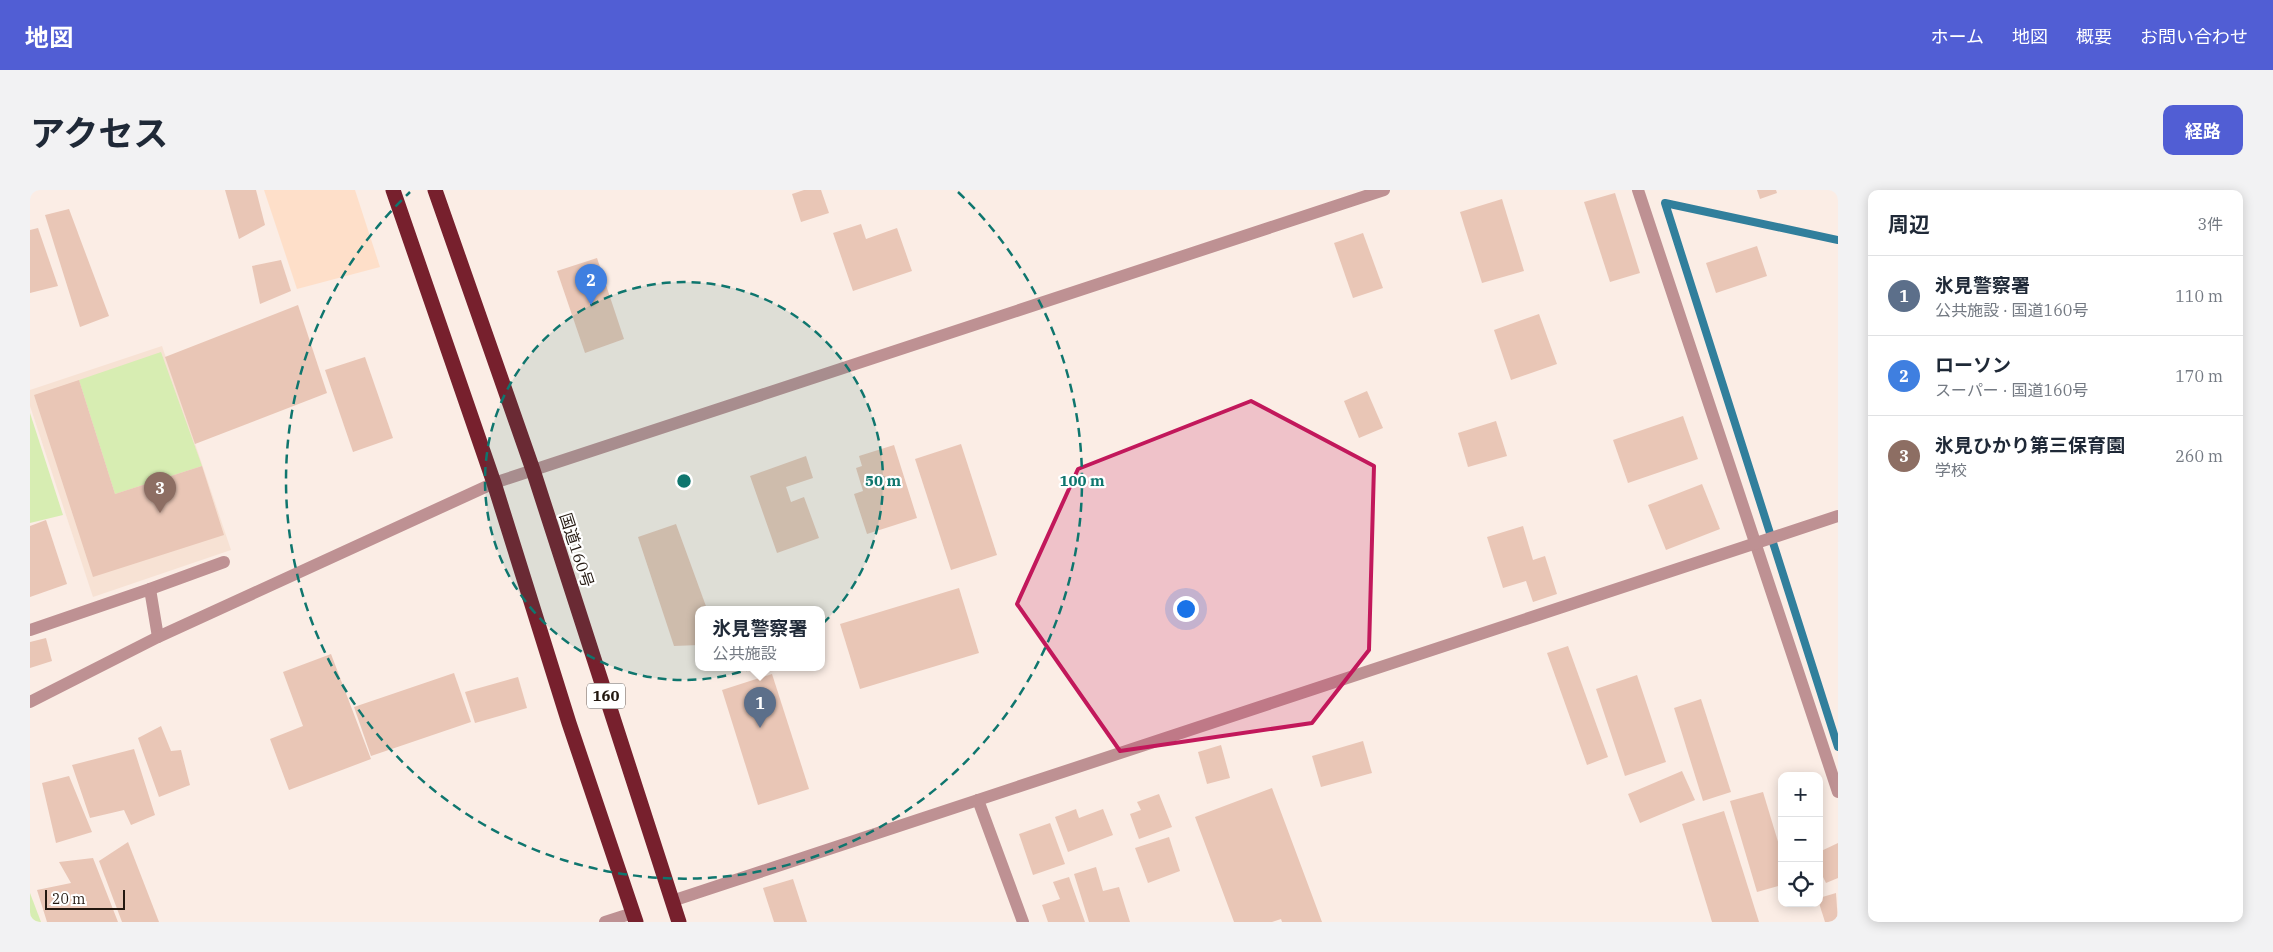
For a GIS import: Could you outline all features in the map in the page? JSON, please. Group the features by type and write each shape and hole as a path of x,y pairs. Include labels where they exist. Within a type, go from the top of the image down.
{"highway":[{"name":"160","path":"393,190 494,483 569,723 634,917"},
{"name":"国道160号","path":"435,190 533,470 679,922"}],"street":[{"path":"30,702 158,637 494,483 1363,193 1384,190"},
{"path":"1638,190 1757,543 1838,792"},
{"path":"672,901 1838,516"},
{"path":"30,630 224,562"},
{"path":"150,589 158,637"},
{"path":"978,800 1023,922"},
{"path":"605,922 634,917"}],"highlighted area":[{"path":"1251,401 1374,466 1369,650 1312,723 1120,751 1017,604 1078,469"}],"shaded area":[{"path":"264,190 355,190 380,267 297,289"},
{"path":"162,346 231,550 93,597 30,406 30,390"}],"green space":[{"path":"161,352 202,466 115,494 79,380"},
{"path":"30,413 63,515 30,523"},
{"path":"30,893 41,922 30,922"}],"building":[{"path":"225,190 256,190 265,225 239,239"},
{"path":"804,190 821,190 829,213 801,222 792,194"},
{"path":"1757,190 1776,190 1777,193 1760,199"},
{"path":"1615,193 1640,273 1610,282 1584,202"},
{"path":"1502,199 1524,271 1482,283 1460,212"},
{"path":"69,209 109,316 80,327 45,215"},
{"path":"861,224 866,239 897,228 912,271 853,291 833,233"},
{"path":"38,228 58,286 30,293 30,230"},
{"path":"1363,233 1383,288 1353,298 1334,243"},
{"path":"1757,246 1767,276 1716,293 1706,263"},
{"path":"597,258 624,339 585,353 557,271"},
{"path":"281,260 291,291 260,304 252,266"},
{"path":"298,305 327,393 195,444 165,357"},
{"path":"1539,314 1557,364 1511,380 1494,330"},
{"path":"365,357 393,438 353,452 325,370"},
{"path":"79,380 115,494 202,466 224,535 93,577 34,395"},
{"path":"1367,391 1383,428 1359,438 1344,401"},
{"path":"1683,416 1698,459 1628,483 1613,440"},
{"path":"1496,421 1507,456 1468,467 1458,433"},
{"path":"961,444 997,555 951,570 915,459"},
{"path":"894,445 917,518 867,534 854,494 863,491 856,468 862,466 859,456"},
{"path":"806,456 813,478 786,487 791,502 804,497 819,538 777,553 750,476"},
{"path":"1702,484 1720,529 1666,550 1648,505"},
{"path":"46,520 67,584 30,597 30,526"},
{"path":"676,524 706,606 695,606 695,645 674,646 638,537"},
{"path":"1523,526 1533,560 1545,556 1557,594 1533,602 1526,581 1503,588 1487,537"},
{"path":"959,588 979,653 860,689 840,624"},
{"path":"46,638 52,661 30,668 30,642"},
{"path":"1568,646 1608,757 1587,765 1547,653"},
{"path":"331,654 371,759 289,790 270,739 303,726 283,672"},
{"path":"454,673 471,722 371,756 354,707"},
{"path":"772,674 809,789 758,805 722,690"},
{"path":"1637,675 1666,762 1625,776 1596,689"},
{"path":"518,677 527,708 475,723 465,692"},
{"path":"1701,699 1731,792 1703,801 1674,708"},
{"path":"161,726 171,751 181,750 190,785 159,797 138,738"},
{"path":"1363,741 1372,773 1321,787 1312,756"},
{"path":"1221,745 1230,778 1207,784 1198,752"},
{"path":"134,749 155,815 131,825 124,810 90,818 72,765"},
{"path":"1682,771 1695,800 1640,823 1628,794"},
{"path":"69,776 92,832 56,843 42,783"},
{"path":"1272,788 1322,922 1282,922 1281,919 1272,922 1234,922 1195,817"},
{"path":"1763,792 1778,842 1778,886 1757,892 1730,801"},
{"path":"1159,794 1172,827 1139,839 1130,814 1141,810 1137,802"},
{"path":"1076,809 1079,818 1103,809 1113,835 1068,852 1055,817"},
{"path":"1724,811 1759,922 1712,922 1682,824"},
{"path":"1050,823 1065,864 1033,875 1019,834"},
{"path":"1169,837 1180,871 1148,883 1135,848"},
{"path":"128,842 159,922 122,922 99,861"},
{"path":"1838,843 1838,878 1826,883 1823,877 1823,850"},
{"path":"93,858 118,922 47,922 37,890 71,883 59,862"},
{"path":"1096,867 1103,891 1119,887 1130,922 1089,922 1074,874"},
{"path":"1069,877 1085,922 1048,922 1042,905 1060,899 1053,882"},
{"path":"793,879 807,922 774,922 763,888"},
{"path":"1836,893 1838,922 1825,922 1820,907 1823,907 1823,897"}],"waterway":[{"path":"1838,240 1665,203 1838,747"}],"place":[{"name":"ローソン","path":"591,305"},
{"name":"氷見ひかり第三保育園","path":"160,513"},
{"name":"氷見警察署","path":"760,728"}]}
